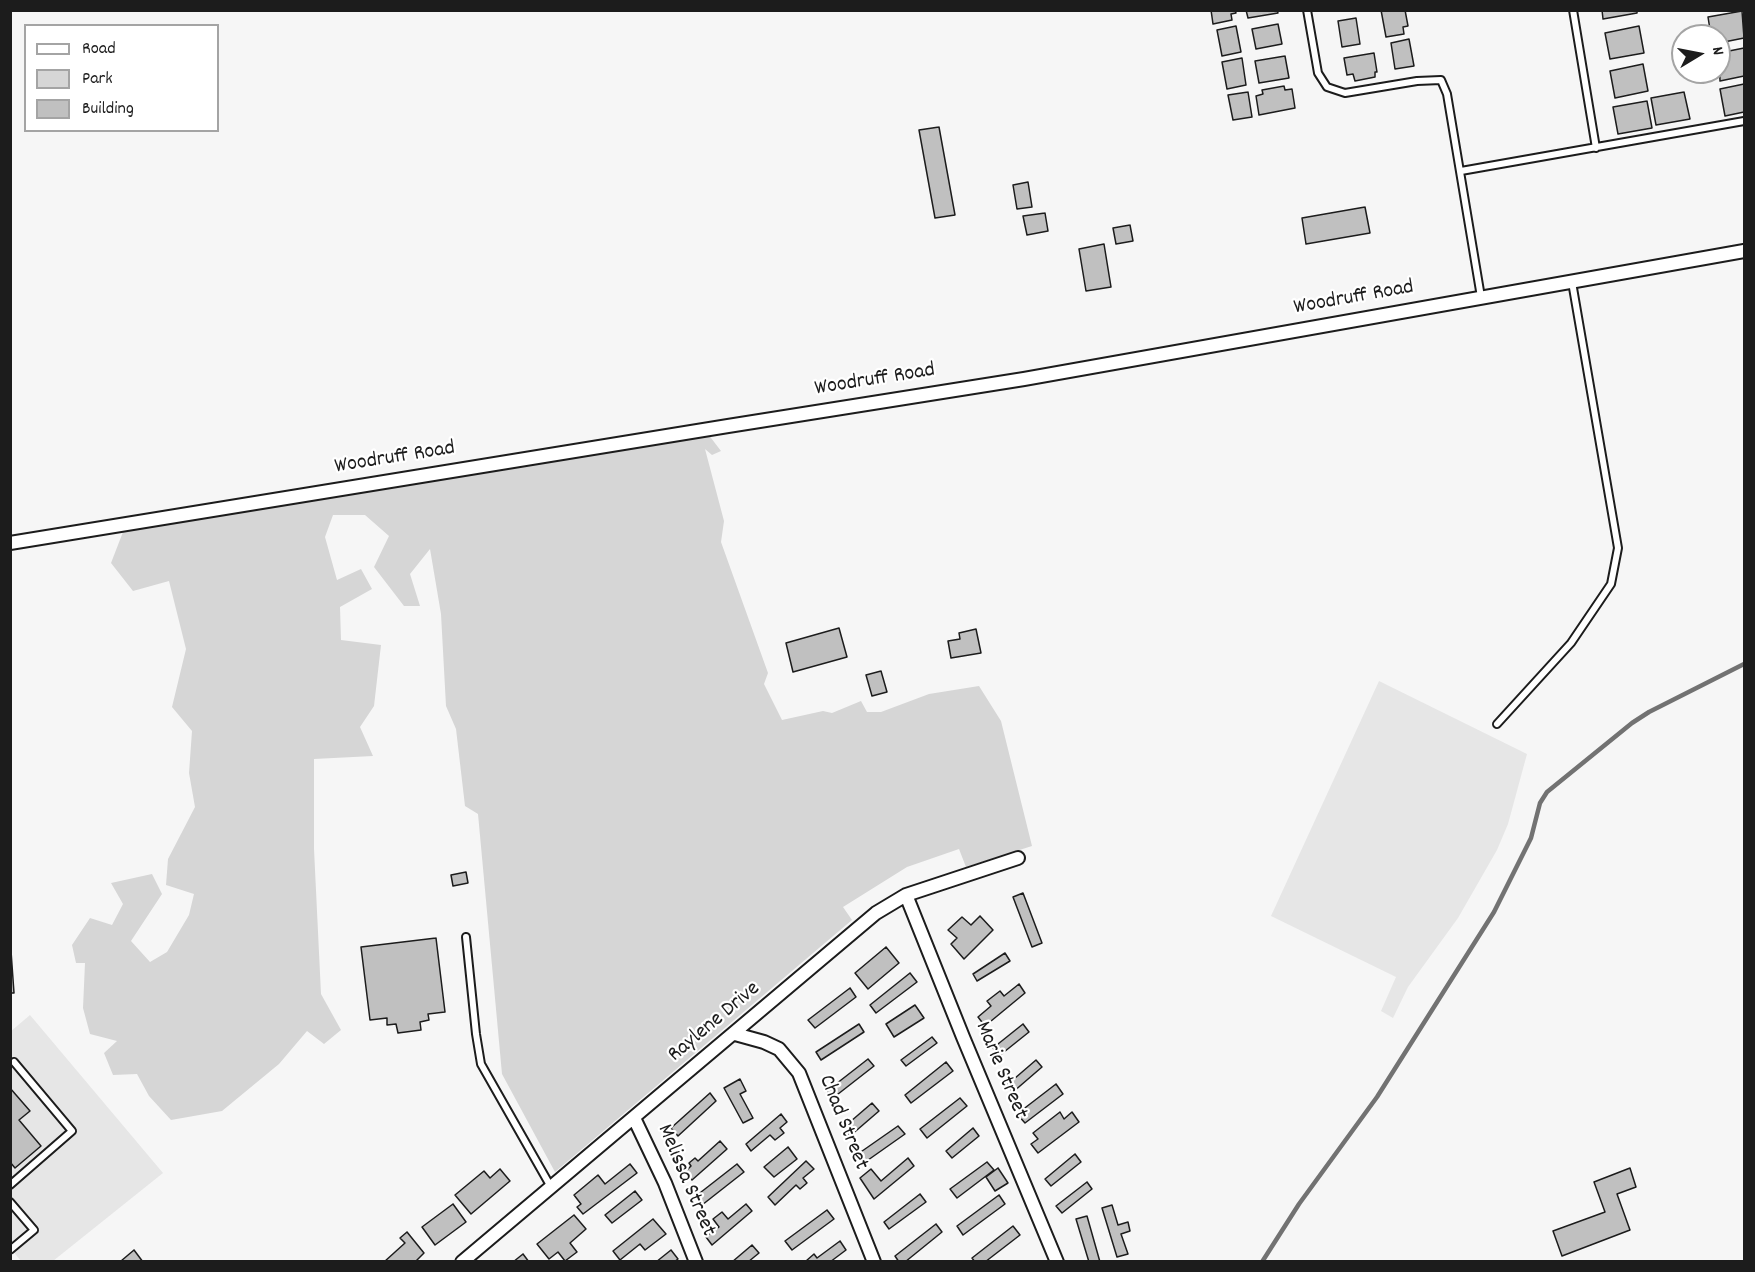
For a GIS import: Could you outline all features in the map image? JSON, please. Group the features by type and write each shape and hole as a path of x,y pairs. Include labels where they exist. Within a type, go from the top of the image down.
{"street":[{"name":"Woodruff Road","path":"10,543 1024,379 1744,251"},
{"name":"Raylene Drive","path":"462,1262 876,913 906,895 1018,858"},
{"name":"Marie Street","path":"906,895 1057,1262"},
{"name":"Chad Street","path":"735,1034 779,1049 799,1072 874,1262"},
{"name":"Melissa Street","path":"634,1118 665,1183 696,1262"}],"lane":[{"path":"1307,10 1318,73 1327,87 1345,93 1418,81 1441,80 1447,94 1481,298"},
{"path":"1573,10 1596,148"},
{"path":"1461,171 1744,122"},
{"path":"1497,724 1578,633 1611,584 1618,548 1572,282"},
{"path":"466,937 481,1065 551,1187"},
{"path":"10,1185 72,1131 14,1062"},
{"path":"10,1202 34,1230 10,1250"}],"shaded area":[{"path":"1379,681 1527,754 1508,824 1497,850 1458,918 1408,987 1393,1018 1381,1011 1396,977 1271,916"},
{"path":"30,1015 163,1173 53,1261 21,1261 11,1249 10,1032"}],"green space":[{"path":"708,434 721,451 712,455 705,449 724,521 721,542 768,673 764,684 782,720 823,711 832,713 861,701 867,712 881,712 929,694 979,686 1001,721 1032,846 966,867 959,849 907,867 843,907 852,920 555,1172 502,1074 478,814 465,806 456,729 446,706 441,614 430,549 410,574 420,606 404,606 374,567 389,536 365,515 333,515 325,537 337,580 361,569 372,589 340,607 341,640 381,645 374,706 360,727 373,756 314,759 314,849 321,994 341,1030 324,1044 307,1031 279,1064 222,1111 171,1120 149,1096 137,1074 113,1075 104,1053 117,1041 90,1034 83,1008 85,963 76,963 72,945 90,918 112,925 123,904 111,883 152,874 162,894 131,941 150,962 167,952 189,915 194,894 166,885 168,859 195,807 189,773 192,731 172,707 186,649 169,581 133,591 111,563 123,532"}],"building":[{"path":"1211,10 1235,10 1236,13 1231,14 1232,20 1213,24"},
{"path":"1246,10 1277,10 1278,13 1248,18"},
{"path":"1381,10 1405,10 1408,26 1403,27 1404,34 1386,37"},
{"path":"1602,10 1637,10 1637,13 1603,19"},
{"path":"1742,11 1744,38 1731,41 1731,24 1709,24 1708,17"},
{"path":"1356,18 1360,44 1342,47 1338,21"},
{"path":"1278,24 1282,44 1256,49 1252,29"},
{"path":"1236,26 1241,52 1222,56 1217,30"},
{"path":"1639,26 1644,53 1610,59 1605,33"},
{"path":"1409,39 1414,66 1395,69 1391,43"},
{"path":"1744,48 1744,76 1731,79 1731,51"},
{"path":"1374,53 1377,72 1375,72 1375,77 1355,81 1353,74 1347,75 1344,58"},
{"path":"1285,56 1289,78 1259,83 1255,61"},
{"path":"1242,58 1246,85 1227,89 1222,62"},
{"path":"1643,64 1648,91 1615,98 1610,71"},
{"path":"1744,84 1744,112 1725,116 1720,89"},
{"path":"1284,86 1285,90 1292,89 1295,108 1259,115 1256,96 1263,94 1262,90"},
{"path":"1248,92 1252,117 1233,120 1228,95"},
{"path":"1684,92 1690,119 1656,125 1651,98"},
{"path":"1647,101 1652,128 1618,134 1613,107"},
{"path":"939,127 955,215 935,218 919,130"},
{"path":"1028,182 1032,207 1017,209 1013,185"},
{"path":"1365,207 1370,233 1306,244 1302,218"},
{"path":"1045,213 1048,231 1027,235 1023,216"},
{"path":"1130,225 1133,241 1116,244 1113,228"},
{"path":"1104,244 1111,287 1086,291 1079,249"},
{"path":"839,628 847,657 793,672 786,643"},
{"path":"976,629 981,653 951,658 948,641 960,639 959,633"},
{"path":"881,671 887,692 872,696 866,675"},
{"path":"466,872 468,883 453,886 451,875"},
{"path":"1023,893 1042,943 1032,947 1013,897"},
{"path":"980,916 993,930 964,959 951,944 957,938 948,930 962,917 971,925"},
{"path":"10,937 14,993 10,993"},
{"path":"436,938 445,1012 428,1014 429,1020 420,1022 421,1030 398,1033 396,1024 387,1025 387,1018 370,1020 361,947"},
{"path":"886,947 899,963 868,989 855,973"},
{"path":"1005,953 1010,961 977,981 973,974"},
{"path":"910,973 917,982 876,1013 870,1005"},
{"path":"1019,984 1025,993 985,1026 978,1017 991,1006 987,1001 1000,991 1004,996"},
{"path":"850,988 856,997 815,1028 808,1020"},
{"path":"915,1005 924,1018 894,1037 886,1024"},
{"path":"859,1024 864,1032 821,1060 816,1052"},
{"path":"1023,1024 1029,1032 999,1056 993,1048"},
{"path":"932,1037 937,1043 906,1066 901,1060"},
{"path":"868,1059 874,1066 833,1098 827,1091"},
{"path":"1036,1060 1042,1067 1013,1092 1007,1085"},
{"path":"946,1062 953,1071 911,1103 905,1095"},
{"path":"740,1079 746,1091 740,1094 753,1118 743,1123 724,1088"},
{"path":"1056,1084 1063,1094 1025,1123 1017,1114"},
{"path":"10,1088 30,1111 19,1120 41,1146 15,1168 10,1162"},
{"path":"710,1093 716,1101 678,1136 671,1128"},
{"path":"960,1098 967,1106 927,1138 920,1129"},
{"path":"872,1103 879,1111 850,1136 843,1128"},
{"path":"1060,1112 1064,1119 1072,1112 1079,1122 1038,1153 1031,1144 1038,1139 1033,1133"},
{"path":"781,1114 787,1122 780,1128 784,1133 775,1140 770,1135 751,1151 746,1144"},
{"path":"898,1126 905,1134 861,1165 855,1156"},
{"path":"973,1128 979,1136 952,1158 946,1151"},
{"path":"720,1141 727,1149 692,1180 685,1172 691,1166 689,1163 695,1158 698,1161"},
{"path":"788,1147 797,1159 774,1177 764,1167"},
{"path":"1075,1154 1081,1162 1051,1186 1045,1179"},
{"path":"908,1158 914,1166 874,1199 860,1178 871,1169 881,1181"},
{"path":"806,1161 814,1169 803,1178 807,1183 800,1189 796,1185 775,1205 768,1197"},
{"path":"987,1162 994,1170 957,1198 950,1189"},
{"path":"630,1164 637,1173 583,1214 577,1207 581,1204 574,1195 598,1175 605,1184"},
{"path":"737,1164 744,1172 702,1205 696,1196"},
{"path":"998,1168 1008,1183 995,1191 986,1177"},
{"path":"1630,1168 1636,1187 1617,1194 1630,1230 1562,1256 1553,1231 1605,1212 1594,1182"},
{"path":"500,1169 510,1181 471,1214 455,1195 484,1171 490,1178"},
{"path":"1087,1182 1092,1189 1062,1213 1056,1206"},
{"path":"635,1191 642,1200 612,1223 605,1215"},
{"path":"920,1194 926,1202 889,1229 884,1222"},
{"path":"999,1195 1005,1204 963,1235 957,1226"},
{"path":"453,1204 466,1222 435,1245 422,1227"},
{"path":"746,1204 752,1211 712,1245 706,1237 719,1227 713,1219 722,1212 728,1219"},
{"path":"1112,1205 1118,1225 1128,1222 1130,1231 1121,1234 1128,1254 1117,1257 1102,1208"},
{"path":"827,1210 834,1219 792,1250 785,1241"},
{"path":"574,1215 586,1229 570,1243 577,1252 565,1261 558,1252 549,1259 537,1244"},
{"path":"1087,1216 1100,1262 1089,1262 1076,1219"},
{"path":"653,1219 666,1234 645,1250 640,1244 620,1260 613,1251"},
{"path":"936,1224 942,1232 905,1262 899,1262 895,1256"},
{"path":"1013,1226 1020,1235 985,1262 975,1262 972,1258"},
{"path":"407,1232 424,1253 415,1262 384,1262 405,1243 400,1238"},
{"path":"840,1241 846,1250 830,1262 806,1261 814,1254 817,1258"},
{"path":"752,1245 759,1253 748,1262 732,1262"},
{"path":"134,1250 143,1262 121,1262 121,1261"},
{"path":"671,1250 678,1259 674,1262 656,1262"},
{"path":"523,1254 529,1262 513,1262"}],"waterway":[{"path":"1262,1262 1299,1204 1377,1097 1494,912 1531,838 1540,803 1547,792 1632,723 1649,712 1744,664"}]}
